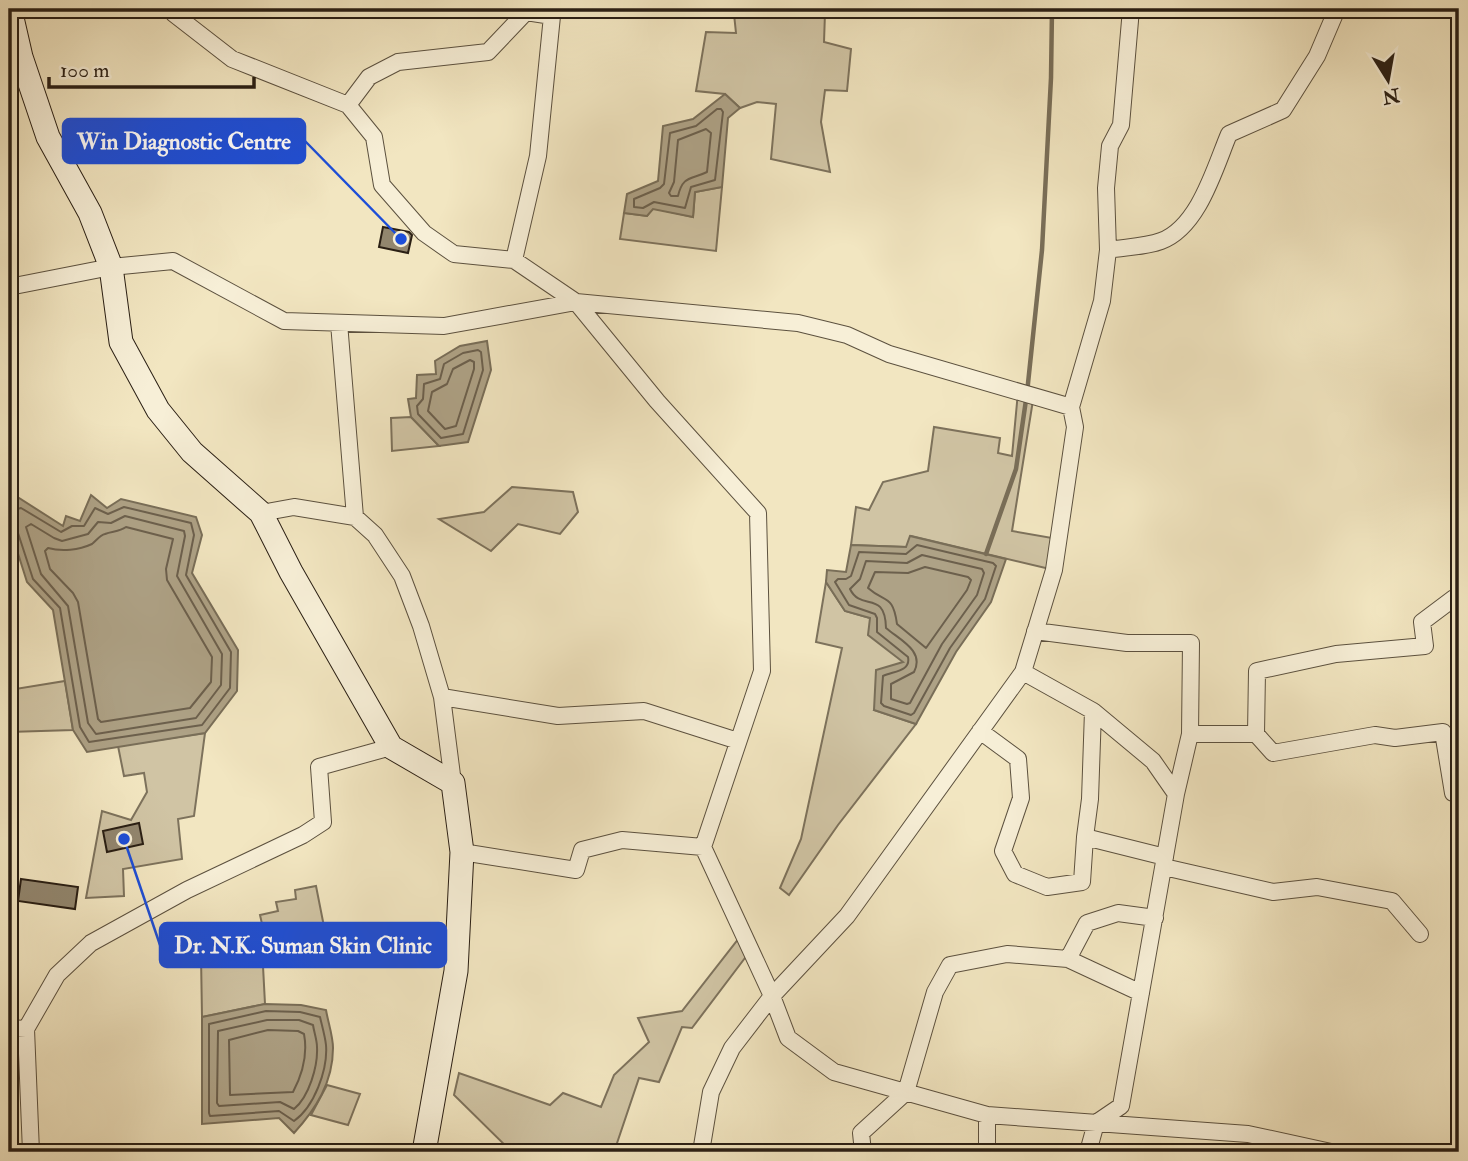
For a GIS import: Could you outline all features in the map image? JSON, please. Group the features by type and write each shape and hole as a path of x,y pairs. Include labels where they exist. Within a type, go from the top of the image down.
{"main road":[{"path":"10,9 21,57 48,137 90,213 111,267 121,342 158,410 192,452 261,513 291,572 391,747 453,783 462,852 456,971 424,1152"}],"street":[{"path":"171,9 232,59 348,105 374,136 382,185 424,233 454,254 514,260 576,302 657,401 758,513 762,671 703,846 772,996 788,1038 834,1072 987,1115 1248,1134 1331,1152"},
{"path":"701,1152 711,1092 732,1048 772,996 847,916 1023,672 1054,570 1075,427 1071,407 1102,301 1108,250 1105,188 1110,146 1121,125 1131,9"},
{"path":"1108,250 1163,241 1185,224 1200,202 1229,134 1283,110 1317,56 1337,9"},
{"path":"348,105 369,77 398,62 488,52 526,12 554,12 538,156 514,260"},
{"path":"9,287 111,267 173,261 284,321 444,326 576,302 797,323 847,335 889,354 1071,407"},
{"path":"339,323 355,517"},
{"path":"261,513 294,507 355,517 375,535 402,576 421,626 442,697 453,783"},
{"path":"1459,598 1454,598 1422,622 1425,646 1336,654 1257,671 1256,734 1273,753 1375,734 1395,738 1443,732 1453,793 1459,795"},
{"path":"1035,631 1127,643 1191,643 1190,734 1176,794 1121,1106 1096,1124 1088,1152"},
{"path":"1023,672 1093,711 1153,761 1176,794"},
{"path":"442,697 558,716 644,711 738,741"},
{"path":"980,731 1018,759 1021,798 1003,851 1015,874 1047,887 1082,882 1090,799 1093,711"},
{"path":"1190,734 1256,734"},
{"path":"31,1152 26,1029 57,975 91,943 187,890 303,835 323,822 319,766 391,747"},
{"path":"1086,837 1273,892 1317,887 1392,901 1420,934"},
{"path":"462,852 576,870 582,850 622,840 703,846"},
{"path":"1068,959 1087,923 1118,913 1155,918"},
{"path":"863,1152 861,1133 906,1092 935,992 950,965 1007,954 1068,959 1141,993"},
{"path":"9,1028 26,1029"},
{"path":"987,1115 988,1152"}],"shaded area":[{"path":"825,13 824,42 851,49 847,91 825,90 821,122 830,172 771,159 776,104 757,102 740,108 725,94 696,91 706,32 736,33 734,14"},
{"path":"722,187 716,251 620,239 624,213 647,216 653,208 693,217 695,192"},
{"path":"1018,392 1034,394 1012,531 1058,539 1054,570 911,536 907,547 851,545 856,507 869,510 883,482 928,471 934,427 1000,438 998,453 1012,456"},
{"path":"411,417 439,446 392,451 391,418"},
{"path":"512,487 573,492 578,512 560,534 518,524 491,551 439,519 484,512"},
{"path":"826,582 845,611 870,618 904,662 874,710 916,724 838,825 789,895 780,888 801,839 842,648 816,642"},
{"path":"65,681 73,730 9,732 9,690"},
{"path":"205,733 194,816 178,819 182,859 123,869 124,896 86,898 102,811 131,820 147,792 144,773 124,776 118,746"},
{"path":"316,886 330,957 263,966 265,1004 202,1017 201,956 265,937 260,915 278,911 276,902 296,899 295,890"},
{"path":"743,933 751,950 692,1028 682,1027 659,1082 639,1078 614,1152 512,1152 454,1095 459,1073 550,1105 563,1093 601,1107 614,1075 649,1042 638,1018 682,1011"},
{"path":"327,1085 360,1094 348,1125 311,1115"}],"water":[{"path":"725,94 740,108 728,118 722,187 695,192 693,217 653,209 647,216 624,213 627,194 658,181 663,126 693,119"},
{"path":"487,341 491,370 468,442 439,446 411,417 408,399 416,398 417,375 436,374 435,361 460,346"},
{"path":"91,495 107,508 121,499 196,517 202,535 192,573 238,650 237,691 205,733 87,752 73,730 53,610 27,582 9,525 9,506 19,498 63,526 66,516 80,521"},
{"path":"910,536 1006,559 991,602 956,652 916,724 874,710 876,670 903,662 868,635 870,618 845,611 826,582 827,570 846,572 851,545 906,547"},
{"path":"265,1004 301,1005 326,1010 333,1048 330,1072 322,1094 294,1133 279,1118 202,1124 202,1017"}],"building":[{"path":"383,227 412,235 408,253 379,247"},
{"path":"139,823 143,844 107,852 103,831"},
{"path":"21,879 78,887 75,909 18,901"}],"waterway":[{"path":"986,554 1016,469 1027,393 1042,250 1052,9"}],"place":[{"name":"Win Diagnostic Centre","path":"401,239"},
{"name":"Dr. N.K. Suman Skin Clinic","path":"124,839"}]}
